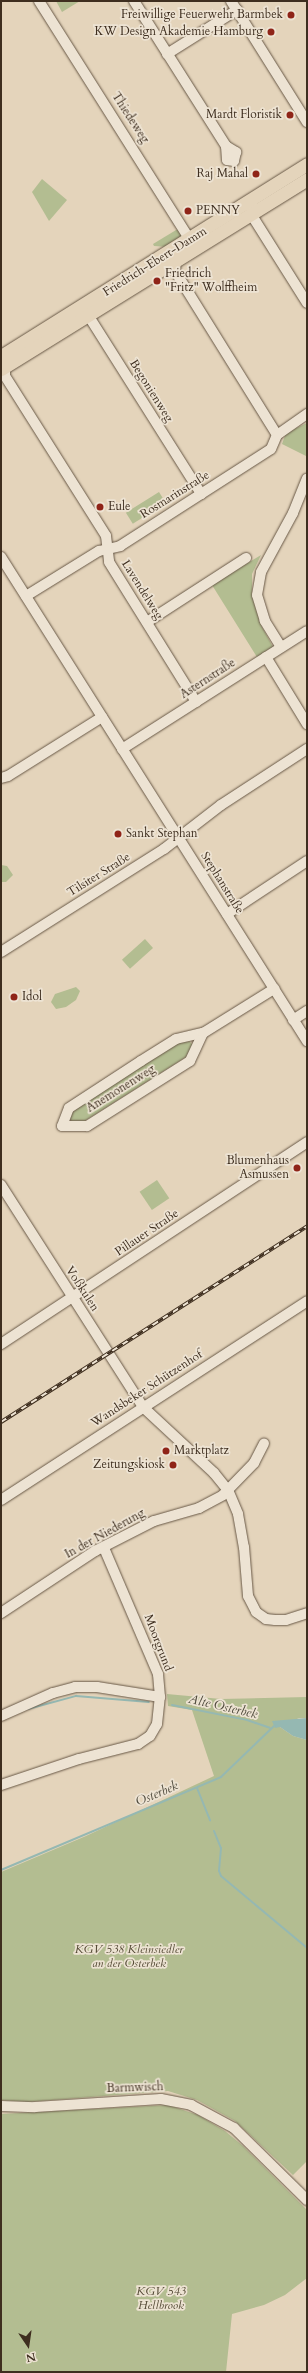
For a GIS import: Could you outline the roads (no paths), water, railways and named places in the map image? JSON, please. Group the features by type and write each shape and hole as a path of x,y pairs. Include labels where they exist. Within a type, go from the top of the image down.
{"main road":[{"name":"Friedrich-Ebert-Damm","path":"2,364 88,315 176,261 191,245 307,164"},
{"name":"Friedrich-Ebert-Damm","path":"2,364 94,299 191,245 251,214 307,179"}],"street":[{"name":"Thiedeweg","path":"39,1 191,245"},
{"path":"134,1 226,146"},
{"path":"231,1 307,122"},
{"path":"167,54 237,10"},
{"path":"254,200 251,214 307,303"},
{"path":"176,261 175,271 277,435"},
{"path":"88,315 94,299"},
{"name":"Begonienweg","path":"88,315 201,494"},
{"name":"Lavendelweg","path":"2,364 5,376 106,536 110,549 109,562 196,702"},
{"name":"Rosmarinstraße","path":"26,596 99,551 120,546 271,449 277,435 307,414"},
{"path":"281,647 265,620 257,594 260,572 293,513 307,479"},
{"name":"Stephanstraße","path":"1,557 307,1041"},
{"path":"147,622 246,558"},
{"name":"Asternstraße","path":"122,749 307,631"},
{"path":"266,657 307,724"},
{"path":"1,778 102,717"},
{"name":"Tilsiter Straße","path":"1,952 178,838 221,805 307,749"},
{"path":"226,914 307,861"},
{"name":"Anemonenweg","path":"203,1034 190,1061 87,1126 62,1126 69,1108 176,1039 203,1034 274,989"},
{"path":"293,1020 307,1011"},
{"name":"Pillauer Straße","path":"1,1344 73,1298 307,1142"},
{"name":"Voßkulen","path":"1,1185 143,1407 214,1473 228,1490 238,1514 244,1548 248,1596 252,1606 266,1619 286,1620 307,1613"},
{"name":"Wandsbeker Schützenhof","path":"1,1500 307,1301"},
{"name":"In der Niederung","path":"1,1613 95,1551 104,1548 154,1521 199,1508 228,1490 254,1463 264,1443"},
{"name":"Moorgrund","path":"1,1785 79,1759 138,1744 150,1736 157,1724 160,1697 158,1674 104,1548"},
{"path":"1,1716 53,1693 75,1687 97,1687 160,1697"},
{"name":"Barmwisch","path":"1,2106 35,2107 161,2099 191,2105 234,2128 307,2200"}],"water":[{"path":"307,1718 307,1740 293,1736 280,1727 275,1728 272,1721"}],"waterway":[{"name":"Alte Osterbek","path":"28,1709 76,1696 149,1702"},
{"name":"Alte Osterbek","path":"172,1705 247,1720 270,1728"},
{"name":"Osterbek","path":"1,1870 221,1777 275,1725"},
{"path":"197,1788 210,1820"},
{"path":"214,1831 221,1848 219,1871 221,1876 307,1948"}],"railway":[{"path":"1,1422 307,1226"}],"place":[{"name":"Freiwillige Feuerwehr Barmbek","path":"291,15"},
{"name":"KW Design Akademie Hamburg","path":"271,32"},
{"name":"Mardt Floristik","path":"290,115"},
{"name":"Raj Mahal","path":"256,174"},
{"name":"PENNY","path":"188,211"},
{"name":"Friedrich \"Fritz\" Wolffheim","path":"157,281"},
{"name":"Eule","path":"100,507"},
{"name":"Sankt Stephan","path":"118,834"},
{"name":"Idol","path":"14,997"},
{"name":"Blumenhaus Asmussen","path":"297,1168"},
{"name":"Marktplatz","path":"166,1451"},
{"name":"Zeitungskiosk","path":"173,1465"}],"park label":[{"name":"KGV 538 Kleinsiedler an der Osterbek","path":"129,1957"},
{"name":"KGV 543 Hellbrook","path":"161,2299"}]}
